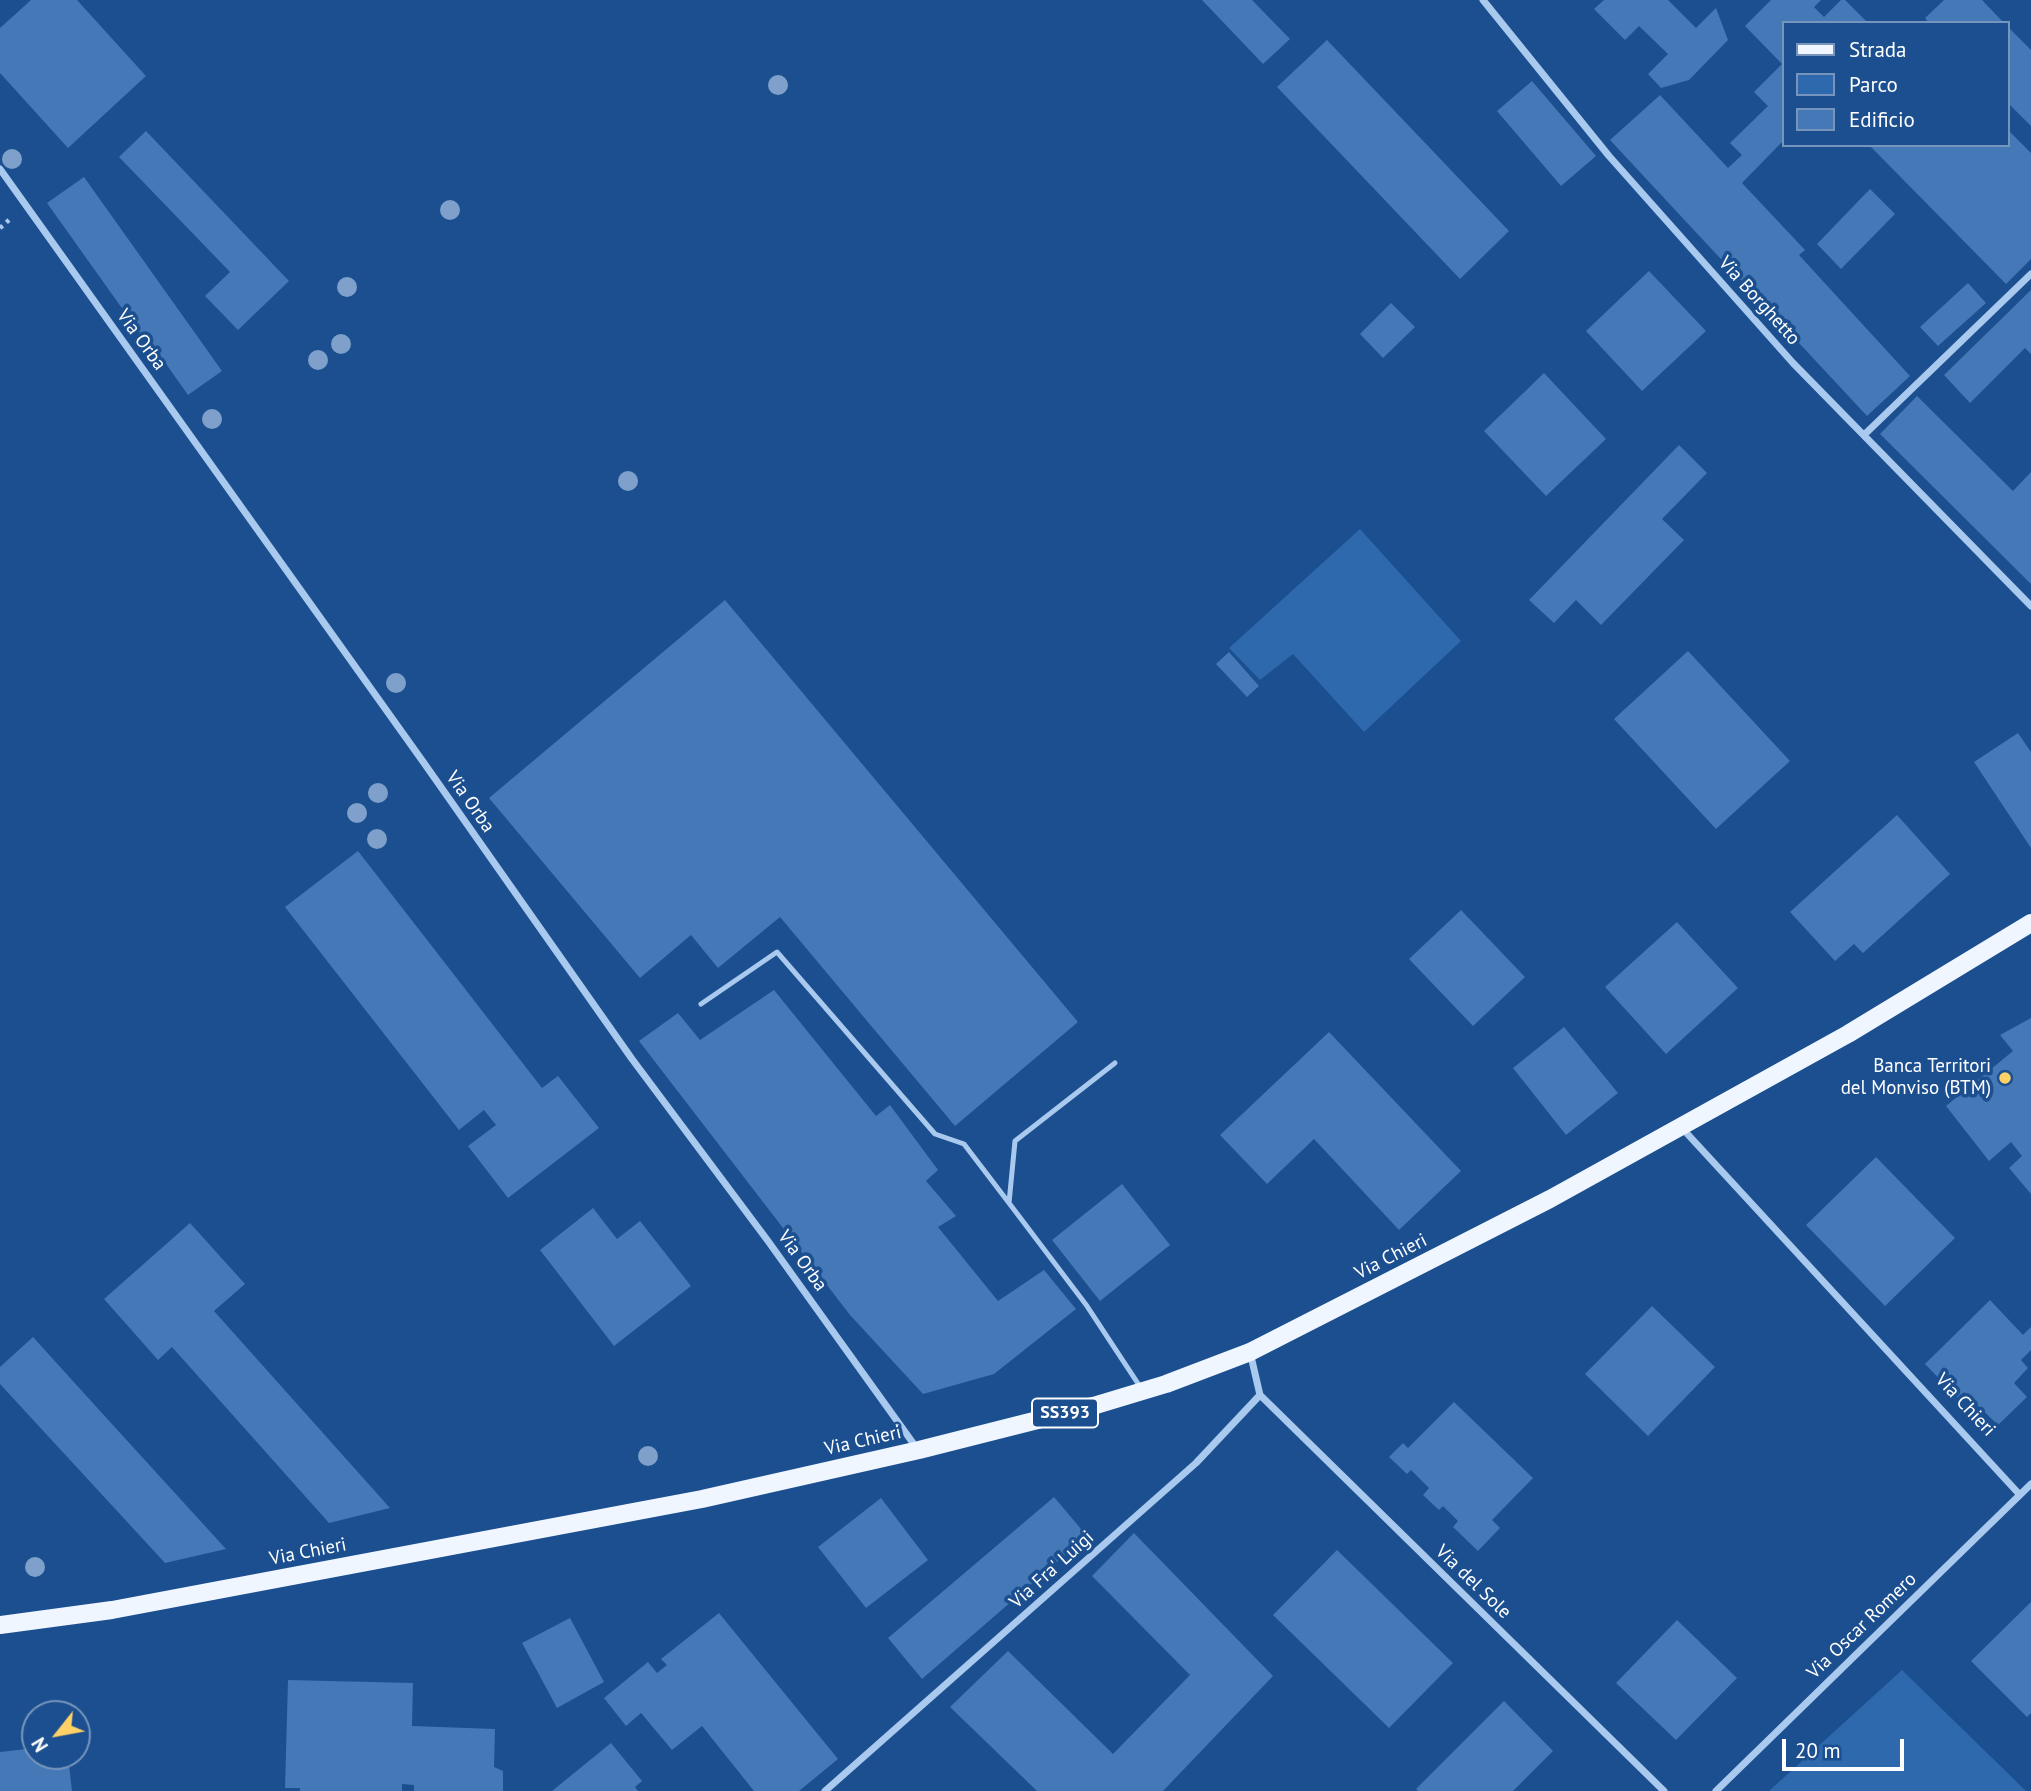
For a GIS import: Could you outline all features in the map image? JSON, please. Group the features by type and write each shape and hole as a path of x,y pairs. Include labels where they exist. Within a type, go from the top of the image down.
{"main road":[{"name":"Via Chieri","path":"0,1625 124,1608 702,1499 919,1450 1143,1391 1250,1352 1550,1199 1847,1034 2031,923"}],"street":[{"name":"Via Borghetto","path":"1483,0 1609,156 1793,363 2031,606"},
{"name":"Via Orba","path":"0,169 416,751 632,1059 919,1450"},
{"path":"1865,434 2031,274"},
{"name":"Via Chieri","path":"1681,1127 2020,1494"},
{"path":"1250,1352 1259,1395"},
{"name":"Via Fra' Luigi","path":"825,1791 1196,1463 1259,1395"},
{"name":"Via del Sole","path":"1259,1395 1664,1791"},
{"name":"Via Oscar Romero","path":"1716,1791 2031,1484"},
{"path":"835,1783 844,1791"}],"lane":[{"path":"701,1004 777,952 935,1134 964,1144 1087,1306 1143,1391"},
{"path":"1009,1203 1015,1140 1115,1063"}],"green space":[{"path":"1360,529 1461,641 1364,732 1293,654 1260,680 1229,648"},
{"path":"1902,1670 2026,1791 1769,1791"}],"building":[{"path":"31,0 77,0 146,76 68,148 0,73 0,28"},
{"path":"1202,0 1252,0 1290,39 1263,64"},
{"path":"1604,0 1668,0 1696,28 1716,8 1728,40 1689,80 1661,88 1648,74 1668,54 1639,26 1625,40 1594,9"},
{"path":"1771,0 1821,0 1814,7 1824,17 1841,0 1845,0 1866,21 1783,21 1783,141 1742,183 1805,250 1799,255 1910,376 1867,416 1610,140 1660,95 1728,168 1742,155 1730,143 1768,106 1754,92 1782,64 1745,26"},
{"path":"1944,0 1982,0 2002,21 1927,21 1925,18"},
{"path":"2010,29 2031,50 2031,126 2010,105"},
{"path":"1327,40 1509,231 1460,279 1277,87"},
{"path":"1532,81 1596,156 1561,186 1497,111"},
{"path":"146,131 289,281 238,330 205,296 230,272 119,157"},
{"path":"2010,132 2031,153 2031,259 2006,284 1871,147 2010,147"},
{"path":"84,177 222,371 188,395 164,361 161,363 47,203"},
{"path":"1870,189 1895,214 1841,269 1817,244"},
{"path":"1649,271 1706,331 1642,391 1586,331"},
{"path":"1968,283 1986,303 1938,346 1920,327"},
{"path":"2031,290 2031,354 2025,348 1970,403 1944,375"},
{"path":"1391,303 1415,327 1383,358 1360,334"},
{"path":"1544,373 1606,439 1546,496 1484,431"},
{"path":"1917,396 2013,491 2031,472 2031,584 1880,434"},
{"path":"1679,445 1707,473 1662,519 1684,540 1601,625 1576,600 1554,623 1529,600"},
{"path":"725,600 1078,1022 955,1126 780,917 718,968 691,935 640,978 489,798"},
{"path":"1688,651 1790,761 1716,829 1614,719"},
{"path":"1229,652 1259,686 1247,697 1216,664"},
{"path":"2018,733 2031,752 2031,848 1974,762"},
{"path":"1897,815 1950,874 1863,953 1854,944 1835,961 1790,912"},
{"path":"358,851 542,1088 558,1076 599,1128 508,1198 468,1146 496,1125 484,1110 459,1130 285,907"},
{"path":"1461,910 1525,977 1473,1026 1409,959"},
{"path":"1677,922 1738,988 1666,1054 1605,987"},
{"path":"774,990 876,1116 890,1105 938,1170 926,1181 956,1216 938,1227 998,1301 1044,1270 1076,1309 994,1374 923,1394 850,1315 639,1041 678,1013 700,1040"},
{"name":"Banca Territori del Monviso (BTM)","path":"2031,1018 2031,1194 2009,1168 2022,1156 2011,1142 1989,1161 1946,1106 2013,1051 2000,1035"},
{"path":"1564,1027 1618,1093 1566,1135 1513,1068"},
{"path":"1329,1032 1461,1171 1399,1230 1314,1139 1267,1184 1220,1135"},
{"path":"1876,1157 1955,1238 1885,1306 1806,1225"},
{"path":"1122,1184 1170,1245 1100,1301 1052,1240"},
{"path":"593,1208 617,1239 640,1221 691,1286 614,1346 540,1250"},
{"path":"190,1223 245,1284 214,1311 390,1508 329,1523 172,1347 158,1360 104,1299"},
{"path":"1990,1300 2023,1335 2031,1327 2031,1350 2021,1360 2028,1368 2014,1383 2027,1397 1998,1425 1964,1392 1958,1398 1925,1364"},
{"path":"1652,1306 1715,1367 1648,1436 1585,1374"},
{"path":"33,1337 226,1549 165,1563 0,1384 0,1367"},
{"path":"1454,1402 1533,1478 1492,1520 1500,1528 1478,1551 1453,1527 1458,1521 1443,1506 1439,1510 1423,1495 1429,1488 1411,1470 1407,1474 1389,1457 1403,1443 1408,1448"},
{"path":"1054,1497 1087,1536 922,1679 888,1638"},
{"path":"881,1498 928,1560 866,1608 818,1547"},
{"path":"1134,1533 1273,1676 1163,1791 1037,1791 950,1707 1008,1651 1113,1754 1190,1675 1092,1576"},
{"path":"1337,1550 1453,1663 1389,1728 1273,1615"},
{"path":"2031,1602 2031,1713 2027,1717 1971,1661"},
{"path":"719,1613 838,1759 799,1791 754,1791 702,1726 672,1750 641,1713 626,1726 604,1698 648,1662 657,1673 667,1665 661,1659"},
{"path":"570,1618 604,1682 557,1708 522,1643"},
{"path":"1677,1620 1737,1678 1676,1740 1616,1683"},
{"path":"288,1680 413,1683 412,1726 495,1729 494,1767 503,1771 503,1791 414,1791 414,1785 402,1784 402,1791 300,1791 300,1788 285,1788"},
{"path":"1504,1701 1553,1751 1513,1791 1418,1791 1416,1789"},
{"path":"611,1743 642,1781 635,1787 638,1791 552,1791"},
{"path":"21,1750 21,1770 70,1770 72,1791 0,1791 0,1752"}],"place":[{"name":"Banca Territori del Monviso (BTM)","path":"2005,1078"}]}
